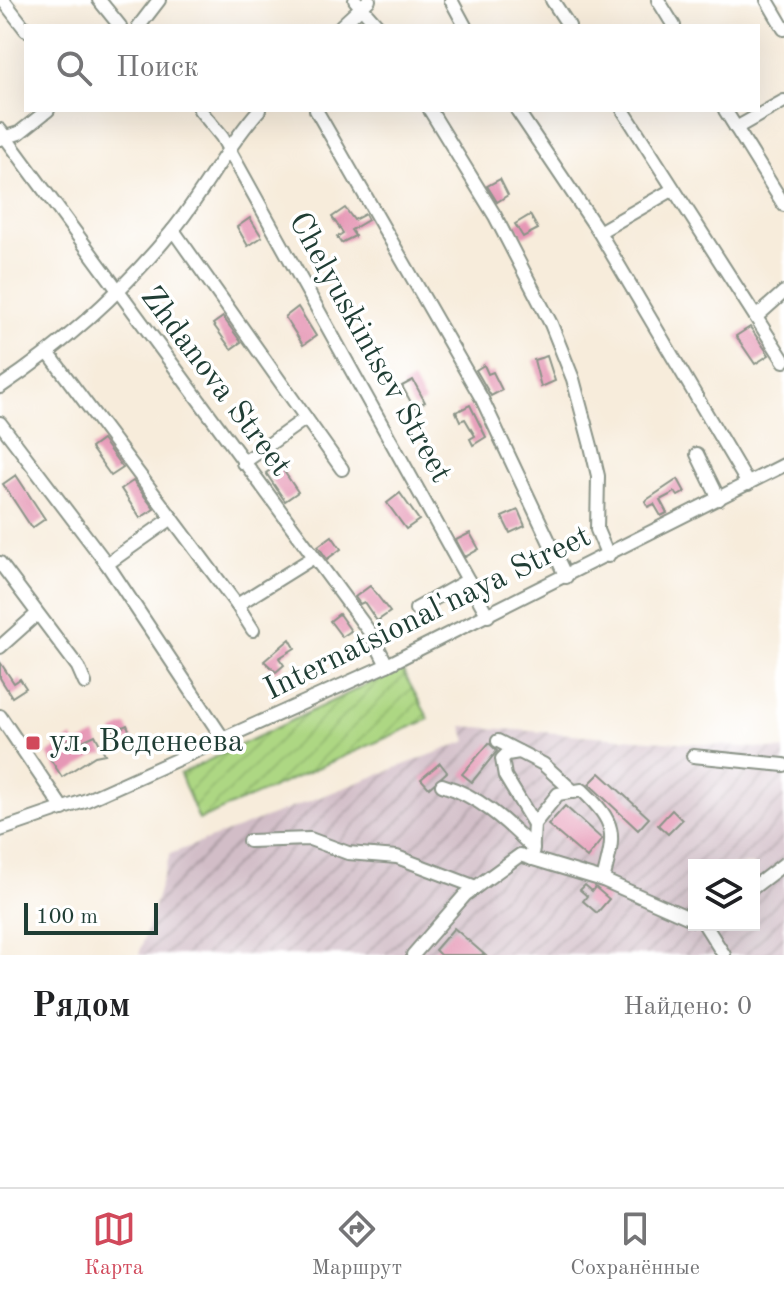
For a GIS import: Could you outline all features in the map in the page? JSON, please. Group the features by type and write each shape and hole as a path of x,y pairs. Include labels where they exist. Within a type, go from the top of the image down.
{"street":[{"path":"3,0 24,27"},
{"path":"99,0 118,24"},
{"path":"141,24 159,0"},
{"path":"451,0 464,24"},
{"path":"552,0 568,24"},
{"path":"658,0 673,24"},
{"path":"767,0 784,29"},
{"path":"343,24 362,2 377,24"},
{"path":"736,128 784,101"},
{"path":"1,135 19,133 45,112"},
{"name":"Chelyuskintsev Street","path":"201,112 228,150 488,616"},
{"path":"0,387 49,354 116,291 173,230 257,112"},
{"path":"317,112 482,399 566,577"},
{"path":"431,112 495,216 551,324 573,379 598,476 597,530 608,556"},
{"path":"518,112 599,232 748,484"},
{"path":"624,112 784,361"},
{"path":"726,112 784,205"},
{"name":"Zhdanova Street","path":"1,135 371,634 387,665"},
{"path":"599,232 672,190"},
{"path":"173,230 342,469"},
{"path":"756,317 784,292"},
{"path":"49,354 253,630"},
{"path":"243,463 306,418"},
{"path":"0,423 107,564 224,740"},
{"path":"697,454 719,499"},
{"name":"Internatsional'naya Street","path":"0,830 63,809 387,665 784,465"},
{"path":"107,564 172,518"},
{"path":"237,605 314,557"},
{"path":"0,563 78,667 85,683"},
{"path":"416,609 468,580"},
{"path":"0,647 37,614"},
{"path":"0,716 63,809"},
{"path":"498,741 543,764 574,792"},
{"path":"519,752 507,754 502,759 505,776 534,824 533,853"},
{"path":"693,756 784,765"},
{"path":"442,785 474,798 504,819 533,853 688,917"},
{"path":"534,824 558,794 582,790 607,814 613,842 603,880"},
{"path":"249,841 310,839 348,853 397,857 476,887"},
{"path":"416,954 453,906 520,855 533,853"},
{"path":"760,882 784,864"},
{"path":"709,931 724,955"}],"shaded area":[{"path":"462,726 784,750 784,955 139,955 170,854 467,741"}],"green space":[{"path":"401,668 429,719 199,820 180,774"}],"building":[{"path":"500,179 508,195 497,202 487,186"},
{"path":"345,208 354,220 365,214 368,220 351,230 355,236 341,243 337,237 343,233 332,217"},
{"path":"530,215 538,229 523,237 515,224"},
{"path":"250,218 262,237 248,246 237,227"},
{"path":"298,307 316,336 303,345 285,317"},
{"path":"223,317 241,342 231,349 213,324"},
{"path":"750,327 769,355 755,364 736,336"},
{"path":"547,356 555,381 541,387 534,360"},
{"path":"484,365 488,374 493,372 502,390 491,396 476,370"},
{"path":"413,380 425,402 414,408 402,386"},
{"path":"470,405 486,437 473,445 470,439 475,436 465,419 460,421 456,412"},
{"path":"102,440 123,468 111,476 91,448"},
{"path":"279,464 298,492 285,501 266,473"},
{"path":"16,475 45,519 32,528 3,484"},
{"path":"678,479 685,492 678,496 675,492 660,500 667,513 661,516 654,504 648,507 645,501"},
{"path":"133,481 154,509 140,518 121,489"},
{"path":"400,493 419,520 406,529 387,503"},
{"path":"518,510 525,526 510,533 502,517"},
{"path":"470,533 479,549 465,557 456,540"},
{"path":"332,536 341,549 327,559 318,546"},
{"path":"370,586 390,612 377,621 364,602 360,604 355,597"},
{"path":"339,614 351,631 342,637 330,621"},
{"path":"290,639 295,648 279,658 284,665 276,672 264,661"},
{"path":"0,662 14,683 20,679 26,688 12,697 0,678"},
{"path":"127,725 133,739 118,745 113,731"},
{"path":"95,735 105,754 95,756 62,777 47,754 72,737 76,744"},
{"path":"489,743 497,751 472,782 462,774"},
{"path":"440,763 447,772 429,788 421,779"},
{"path":"600,773 649,818 638,830 589,784"},
{"path":"565,806 602,839 587,858 548,825"},
{"path":"672,810 682,820 668,834 658,825"},
{"path":"585,885 592,891 595,887 609,899 597,913 583,901 587,896 580,890"},
{"path":"454,928 485,955 440,955 435,950"}],"place":[{"name":"ул. Веденеева","path":"33,743"}]}
